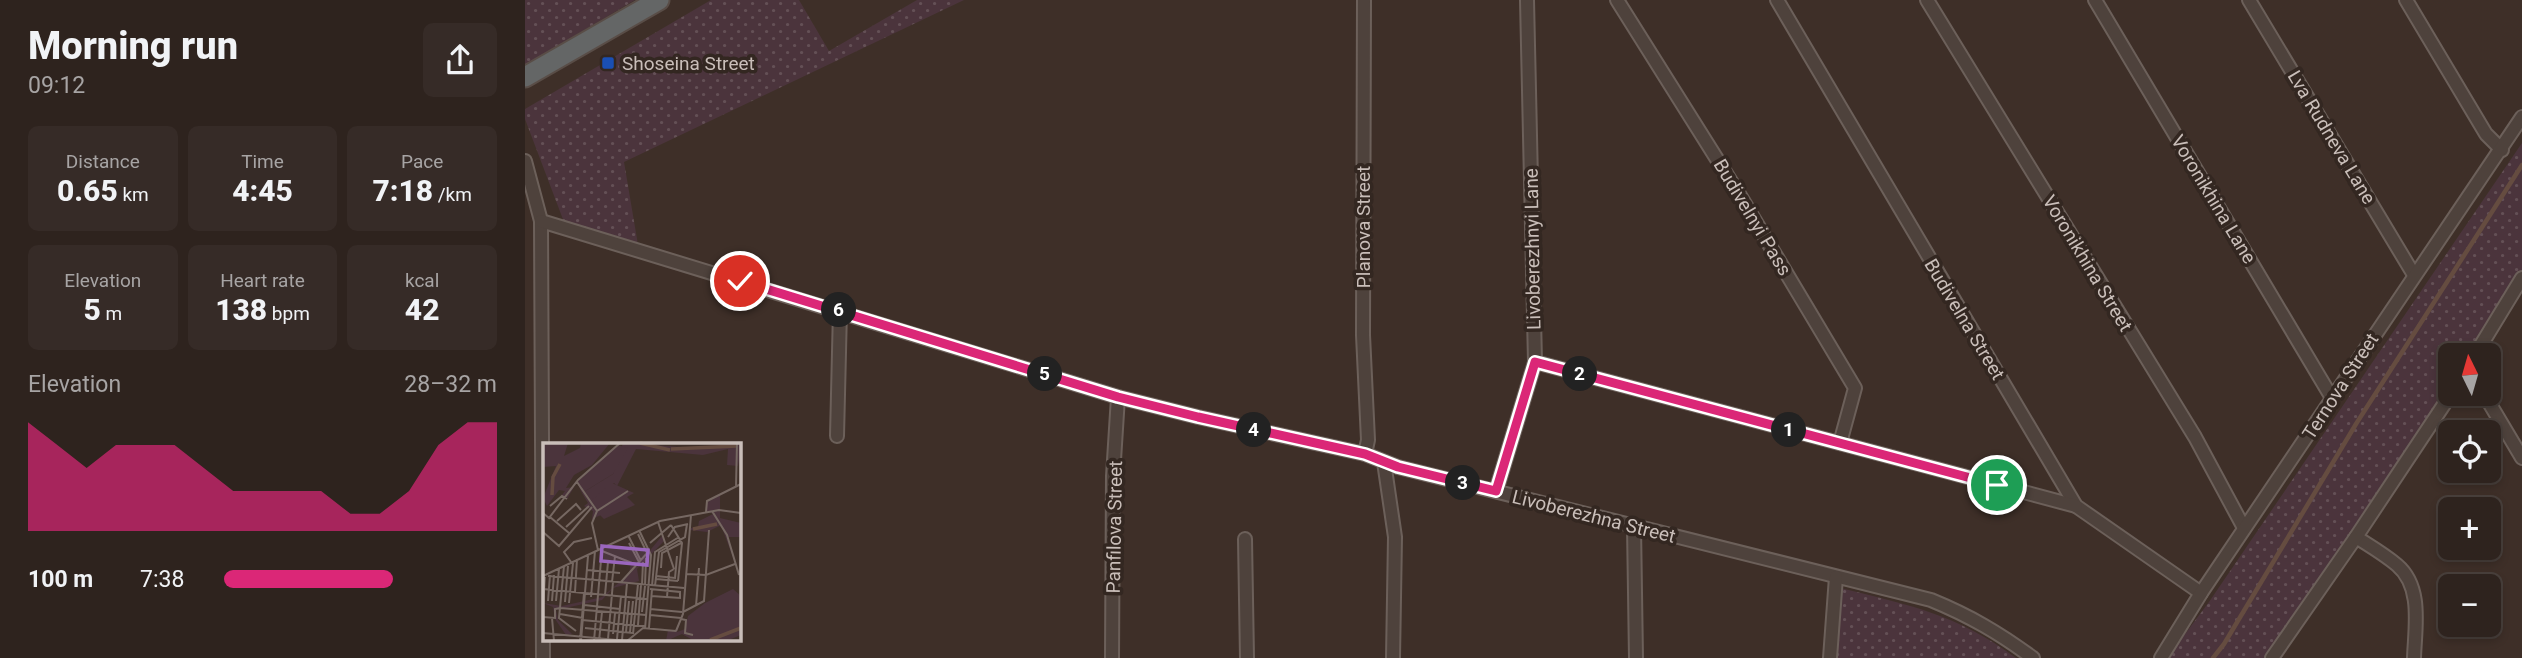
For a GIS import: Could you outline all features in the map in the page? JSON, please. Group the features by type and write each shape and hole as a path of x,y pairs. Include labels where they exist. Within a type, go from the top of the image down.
{"highway":[{"path":"525,77 659,0"}],"street":[{"name":"Planova Street","path":"1364,0 1363,335 1368,440 1365,454"},
{"name":"Livoberezhnyi Lane","path":"1496,491 1535,362 1527,0"},
{"name":"Budivelnyi Pass","path":"1617,0 1742,198 1855,388 1840,443"},
{"name":"Budivelna Street","path":"1777,0 2076,506 2201,593"},
{"name":"Voronikhina Street","path":"1927,0 2195,437 2244,528"},
{"name":"Voronikhina Lane","path":"2095,0 2332,398"},
{"name":"Lva Rudneva Lane","path":"2249,0 2414,275"},
{"path":"2406,0 2486,134 2502,150"},
{"name":"Ternova Street","path":"2161,658 2244,528 2261,507 2522,117"},
{"path":"525,161 541,221 543,658"},
{"name":"Livoberezhna Street","path":"541,221 840,310 1118,397 1365,454 1384,462 1496,491 1931,600 1967,614 2033,658"},
{"path":"2482,343 2522,278"},
{"path":"837,436 840,310"},
{"path":"1535,362 2076,506"},
{"name":"Panfilova Street","path":"1112,658 1113,476 1118,397"},
{"path":"2272,658 2443,406"},
{"path":"2491,406 2522,458"},
{"path":"1384,462 1395,537 1393,658"},
{"path":"1634,526 1636,658"},
{"path":"2356,537 2399,566 2411,582 2415,598 2414,658"},
{"path":"1245,539 1247,658"},
{"path":"1830,658 1836,577"}],"shaded area":[{"path":"525,0 635,0 525,65"},
{"path":"711,0 799,0 829,51 917,0 964,0 624,162 638,245 564,222 525,119 525,109"},
{"path":"2522,143 2522,278 2479,343 2438,343 2438,405 2272,658 2167,658 2209,602"},
{"path":"1840,588 1910,606 1953,621 2016,658 1835,658"}],"waterway":[{"path":"2213,658 2356,424 2522,165"}],"place":[{"name":"Shoseina Street","path":"608,63"}],"route":[{"path":"740,281 1118,397 1365,454 1398,467 1496,491 1535,362 1997,485"}]}
